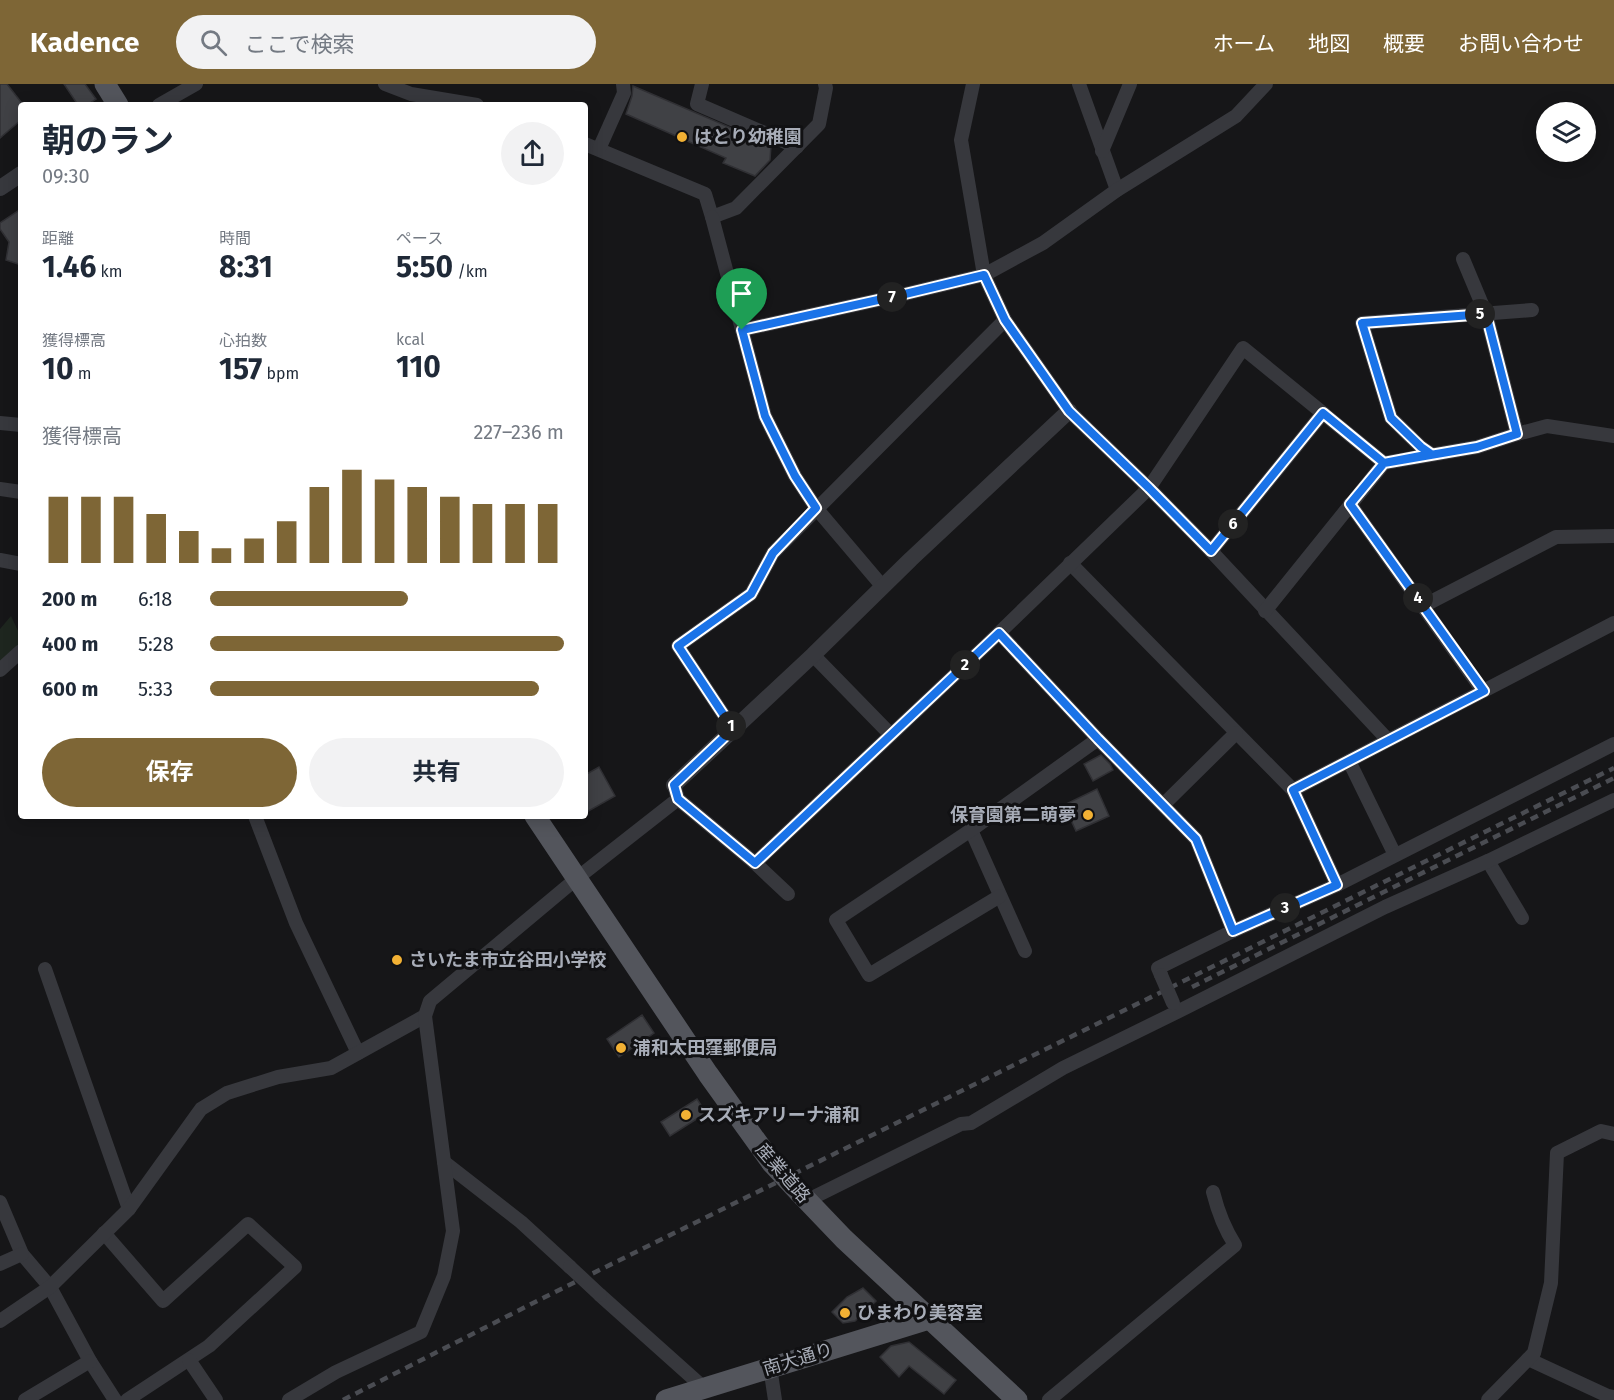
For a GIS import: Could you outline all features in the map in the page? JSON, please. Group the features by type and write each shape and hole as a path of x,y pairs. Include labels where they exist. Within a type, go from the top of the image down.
{"main road":[{"path":"105,84 116,102"},
{"name":"産業道路","path":"537,819 708,1074 772,1163 802,1197 1017,1400"},
{"name":"南大通り","path":"666,1400 929,1319"}],"street":[{"path":"164,102 196,84"},
{"path":"385,84 411,94 456,102"},
{"path":"599,149 624,93 623,84"},
{"path":"702,84 697,104 796,147"},
{"path":"712,217 736,208 819,124 825,84"},
{"path":"973,84 961,140 984,275 1005,320 1069,411 1211,551 1389,741"},
{"path":"1079,84 1117,190"},
{"path":"1102,151 1130,84"},
{"path":"742,330 984,275 1043,243 1117,190 1236,117 1266,84"},
{"path":"588,145 705,194 765,416 795,476 816,508 883,587"},
{"path":"0,188 18,176"},
{"path":"1463,259 1486,314 1517,434"},
{"path":"1431,454 1391,418 1362,323 1532,310"},
{"path":"733,729 678,646 751,594 773,553 1005,320"},
{"path":"755,863 1149,488 1243,348 1384,463"},
{"path":"289,1400 336,1372 421,1332 444,1276 453,1231 425,1016 430,1001 676,792 733,729 1069,411"},
{"path":"1211,551 1323,413"},
{"path":"0,423 18,425"},
{"path":"1265,610 1384,463 1477,447 1547,426 1614,436"},
{"path":"0,489 18,492"},
{"path":"1350,504 1484,691"},
{"path":"1423,606 1556,537 1614,536"},
{"path":"0,560 18,563"},
{"path":"1070,563 1293,790 1337,885"},
{"path":"1293,790 1614,623"},
{"path":"999,633 1196,839 1233,931"},
{"path":"0,670 18,654"},
{"path":"813,655 891,735"},
{"path":"1163,805 1236,734"},
{"path":"1000,896 869,975 836,920 971,830 1098,739"},
{"path":"1175,1007 1158,968 1233,931 1337,885 1614,744"},
{"path":"1348,761 1395,855"},
{"path":"676,792 788,894"},
{"path":"802,1197 961,1124 971,1123 1063,1068 1175,1007 1614,800"},
{"path":"256,819 296,923 358,1053"},
{"path":"971,830 1025,951"},
{"path":"1488,861 1522,918"},
{"path":"45,969 129,1209"},
{"path":"0,1321 51,1287 129,1209 201,1109 227,1093 278,1077 331,1068 425,1016"},
{"path":"1488,1400 1534,1353 1551,1282 1557,1153 1601,1131 1614,1134"},
{"path":"444,1162 521,1222 704,1388"},
{"path":"1049,1400 1234,1245 1218,1215 1213,1192"},
{"path":"0,1202 22,1254 51,1287 90,1361 115,1400"},
{"path":"104,1233 163,1301 248,1224 295,1267 209,1346 127,1400"},
{"path":"0,1264 22,1254"},
{"path":"1528,1359 1608,1396 1614,1396"},
{"path":"189,1360 216,1400"},
{"path":"25,1400 90,1361"},
{"path":"770,1368 775,1400"}],"shaded area":[{"path":"11,616 18,631 18,649 0,664 0,629"}],"building":[{"path":"0,84 7,84 21,102 18,102 18,123 0,138"},
{"path":"64,84 85,84 96,99 92,102 76,102"},
{"path":"633,86 771,145 770,160 755,176 723,163 726,158 626,114"},
{"path":"18,211 18,264 6,260 9,242 0,229 0,223"},
{"path":"1101,755 1113,770 1093,781 1084,764"},
{"path":"599,767 615,796 588,811 588,773"},
{"path":"1097,789 1109,816 1076,831 1064,805"},
{"path":"642,1015 654,1033 619,1057 607,1039"},
{"path":"697,1099 706,1113 670,1136 661,1122"},
{"path":"863,1288 876,1301 855,1321 843,1323 832,1312 847,1297"},
{"path":"909,1342 956,1380 944,1394 909,1366 899,1377 880,1357 891,1346"}],"railway":[{"path":"343,1400 545,1297 1614,768"},
{"path":"1192,987 1614,778"}],"place":[{"name":"はとり幼稚園","path":"682,137"},
{"name":"保育園第二萌夢","path":"1088,815"},
{"name":"さいたま市立谷田小学校","path":"397,960"},
{"name":"浦和太田窪郵便局","path":"621,1048"},
{"name":"スズキアリーナ浦和","path":"686,1115"},
{"name":"ひまわり美容室","path":"845,1313"}],"route":[{"path":"742,330 765,416 795,476 816,508 773,553 751,594 678,646 733,729 674,785 678,799 755,863 999,633 1196,839 1233,931 1337,885 1293,790 1484,691 1350,504 1384,463 1431,454 1391,418 1362,323 1486,314 1517,434 1477,447 1384,463 1323,413 1211,551 1069,411 1005,320 984,275 742,330"}]}
